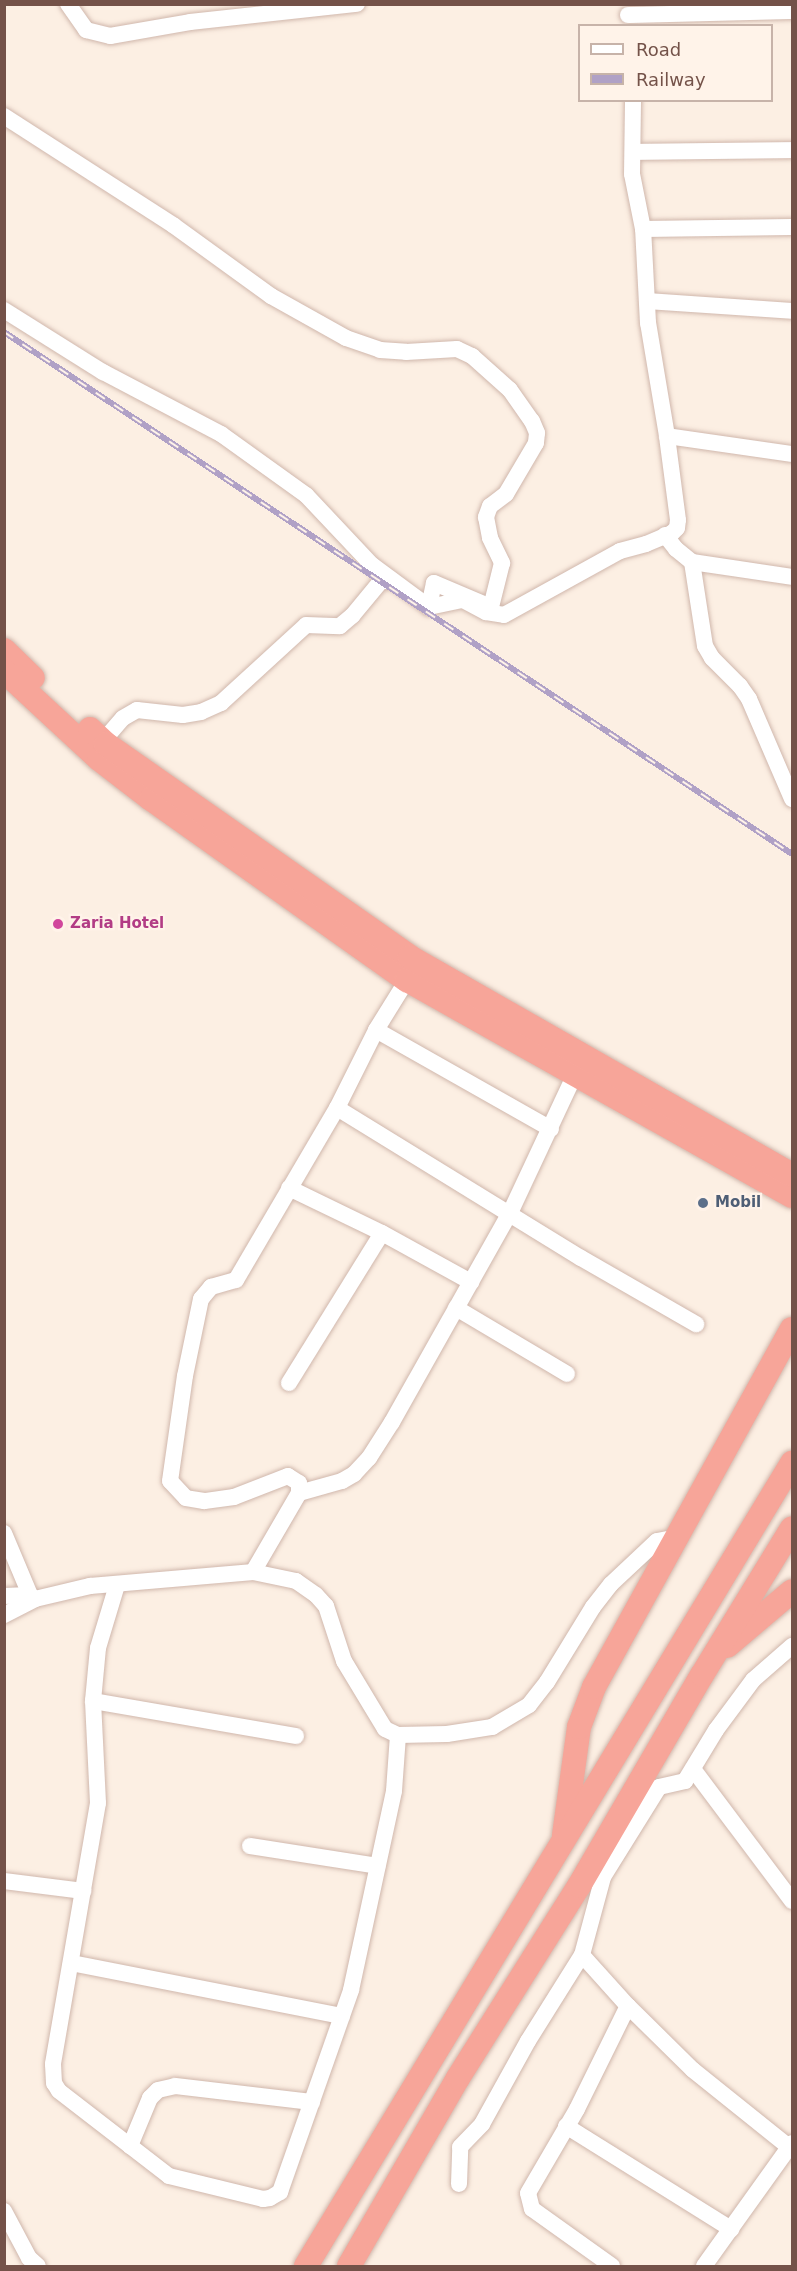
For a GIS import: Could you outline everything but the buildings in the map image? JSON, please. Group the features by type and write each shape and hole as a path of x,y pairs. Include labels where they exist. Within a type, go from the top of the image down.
{"highway":[{"path":"4,650 45,691 103,741 410,957 792,1175"},
{"path":"4,671 99,759 151,799 407,980 792,1196"},
{"path":"558,1854 568,1826 574,1753 585,1706 792,1329"},
{"path":"306,2266 558,1854 792,1463"},
{"path":"349,2266 458,2079 579,1886 702,1675 792,1527 765,1510"},
{"path":"702,1675 733,1641 792,1591"}],"street":[{"path":"68,4 86,30 110,36 190,22 357,4"},
{"path":"628,15 792,11"},
{"path":"4,310 102,372 221,434 306,495 372,565 429,607 463,600 486,612 504,615 620,551 665,535 677,528 678,520 667,436 648,323 643,229 632,174 633,102"},
{"path":"4,116 173,225 271,296 336,333 380,350 406,352 457,348 510,390 532,421 537,433 536,443 506,494 490,506 486,517 490,538 502,564 491,607 434,583 429,607"},
{"path":"633,152 792,150"},
{"path":"643,229 792,227"},
{"path":"647,301 792,311"},
{"path":"667,436 792,454"},
{"path":"665,535 676,549 692,562 792,577"},
{"path":"692,562 705,646 712,658 740,686 749,699 792,799"},
{"path":"103,741 123,718 137,710 183,715 201,712 221,703 306,625 313,623 340,626 352,616 381,581 391,581"},
{"path":"253,1572 299,1493 299,1484 288,1476 234,1497 204,1501 186,1498 170,1481 185,1376 201,1299 211,1287 236,1280 337,1108 376,1030 407,980"},
{"path":"376,1030 551,1129"},
{"path":"299,1493 342,1481 354,1474 369,1458 510,1213 575,1074"},
{"path":"337,1108 581,1258 696,1324"},
{"path":"289,1188 382,1233 471,1282"},
{"path":"289,1383 382,1233"},
{"path":"456,1308 567,1374"},
{"path":"4,1533 32,1597"},
{"path":"4,1596 32,1597 90,1587 253,1572 296,1581 316,1595 326,1606 344,1660 377,1720 385,1730 398,1735 447,1734 482,1730 529,1706 548,1682 593,1607 611,1584 657,1541 678,1537"},
{"path":"117,1585 98,1648 93,1701 98,1803 53,2064 54,2083 59,2091 170,2176 263,2199 280,2192 351,1990 394,1791 398,1735"},
{"path":"4,1615 32,1597"},
{"path":"459,2184 460,2147 482,2124 528,2042 582,1955 603,1877 659,1787 685,1781 716,1730 753,1680 765,1667 792,1646"},
{"path":"93,1701 296,1736"},
{"path":"693,1769 792,1901"},
{"path":"250,1846 377,1866"},
{"path":"4,1881 83,1892"},
{"path":"582,1955 628,2006 693,2070 791,2145 704,2266"},
{"path":"70,1964 342,2016"},
{"path":"612,2266 532,2209 528,2193 567,2126 628,2006"},
{"path":"130,2146 150,2098 158,2090 175,2086 312,2102"},
{"path":"567,2126 731,2229"},
{"path":"4,2211 29,2258 38,2266"}],"railway":[{"path":"4,332 792,854"}],"place":[{"name":"Zaria Hotel","path":"58,924"},
{"name":"Mobil","path":"703,1203"}]}
